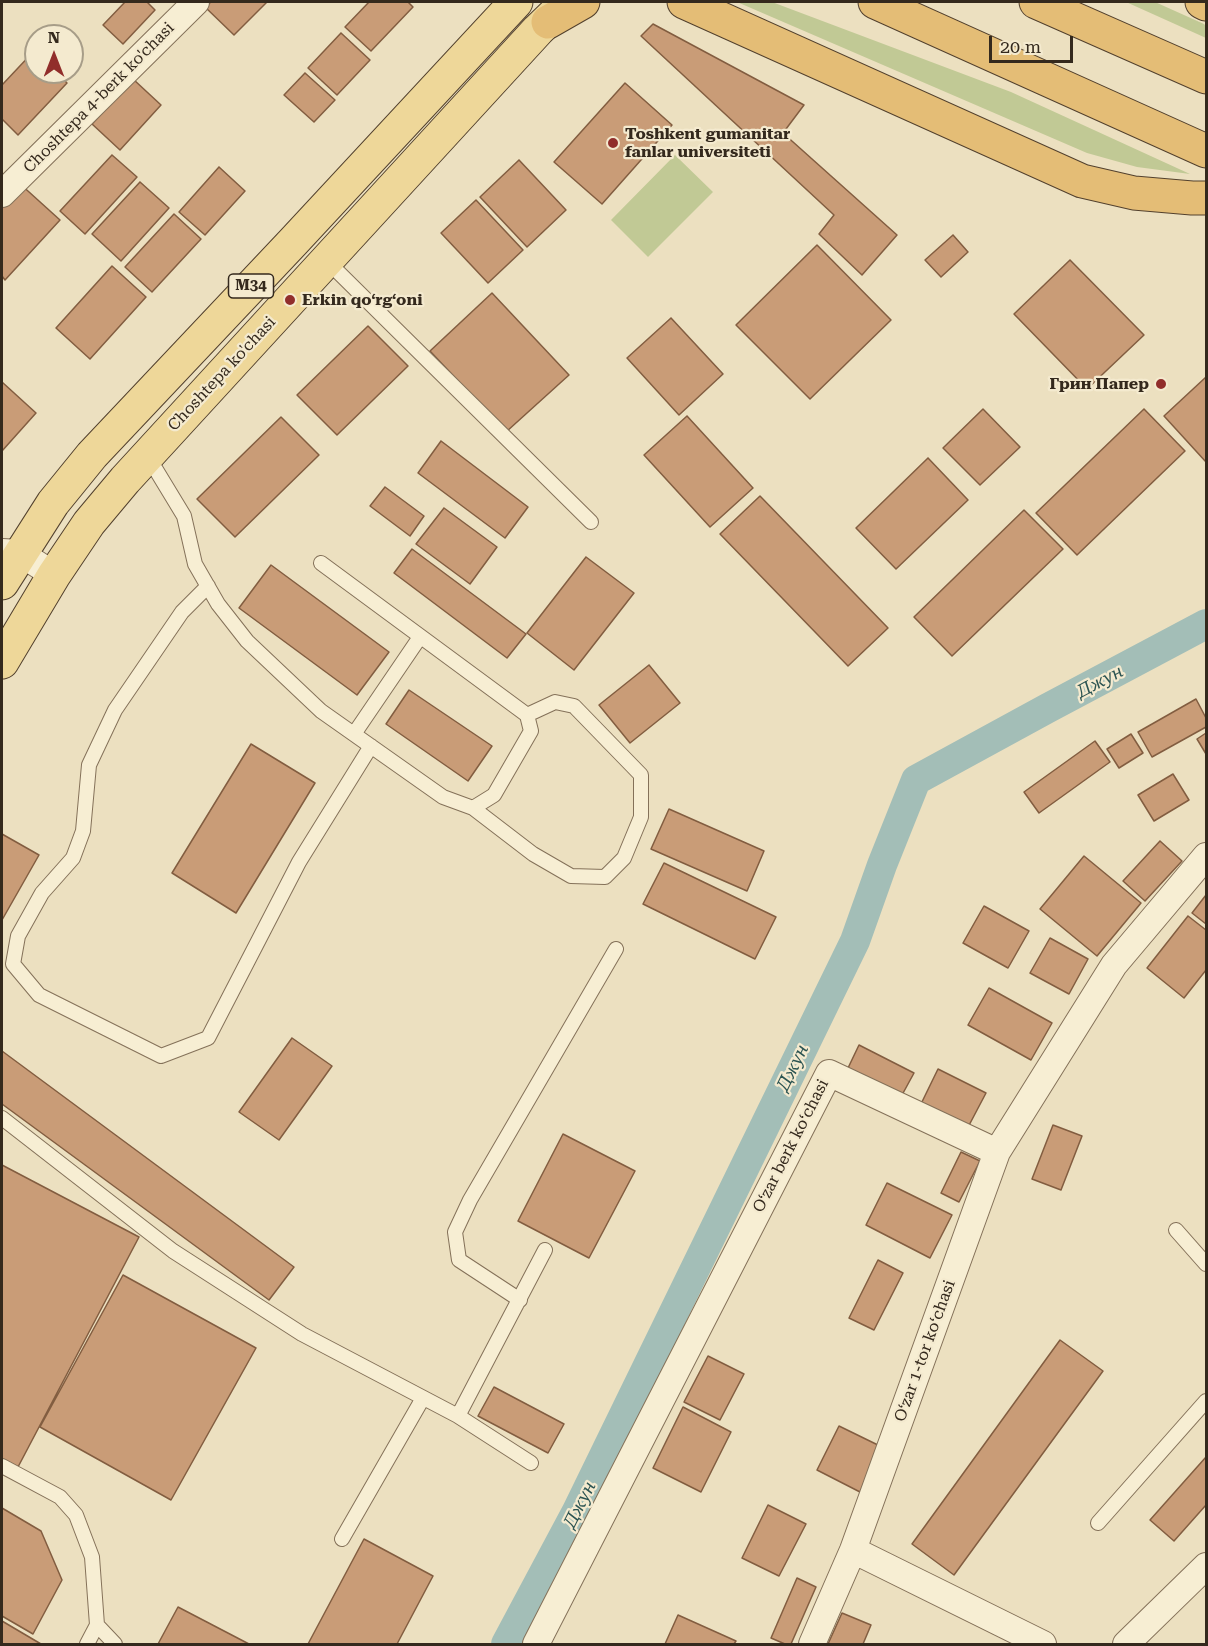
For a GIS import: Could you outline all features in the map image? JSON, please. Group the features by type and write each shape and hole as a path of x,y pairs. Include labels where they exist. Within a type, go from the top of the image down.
{"highway":[{"path":"557,12 583,2"},
{"path":"684,2 1082,181 1134,193 1206,198"},
{"path":"875,2 1206,151"},
{"path":"1036,2 1206,77"},
{"path":"1202,2 1206,4"}],"main road":[{"name":"M34","path":"2,583 11,553 92,454 516,2"},
{"name":"Choshtepa ko'chasi","path":"2,662 88,523 147,455 557,12"}],"street":[{"name":"Choshtepa 4-berk ko'chasi","path":"2,194 196,2"},
{"path":"11,553 54,575"},
{"path":"997,1152 1114,965 1206,856"},
{"name":"Oʻzar berk koʻchasi","path":"536,1644 829,1073 997,1152"},
{"name":"O‘zar 1-tor koʻchasi","path":"812,1644 853,1550 997,1152"},
{"path":"853,1550 1043,1644"},
{"path":"1126,1644 1206,1566"}],"lane":[{"path":"327,261 591,522"},
{"path":"147,455 184,516 195,564 218,604 247,641 321,711 443,797 473,808 533,854 571,876 605,877 624,858 641,817 641,775 574,705 555,702 527,715"},
{"path":"321,563 527,715 531,731 494,795 473,808"},
{"path":"207,586 182,612 115,710 88,765 83,831 73,858 42,893 18,936 13,964 39,995 161,1056 208,1038 298,862 372,746"},
{"path":"354,734 420,637"},
{"path":"520,1300 459,1260 455,1232 470,1200 616,949"},
{"path":"2,1118 173,1251 302,1334 458,1416 531,1463"},
{"path":"1176,1230 1206,1264"},
{"path":"458,1416 545,1250"},
{"path":"342,1539 423,1398"},
{"path":"1098,1523 1206,1401"},
{"path":"2,1466 60,1497 76,1515 92,1557 97,1625 87,1644"},
{"path":"97,1625 115,1644"}],"green space":[{"path":"737,2 772,2 1011,92 1190,174 1137,167 1087,153"},
{"path":"1126,2 1155,2 1204,24 1206,38"},
{"path":"675,155 713,192 648,257 611,220"}],"building":[{"path":"125,2 147,2 155,10 123,44 103,25"},
{"path":"211,2 267,2 234,35 205,7"},
{"path":"369,2 408,2 413,7 371,51 345,27"},
{"path":"653,24 804,105 783,133 897,235 862,275 819,234 834,215 641,36"},
{"path":"341,33 370,60 337,95 308,68"},
{"path":"24,62 24,84 66,84 18,135 2,119 2,85"},
{"path":"305,73 335,100 314,122 284,95"},
{"path":"133,79 161,105 120,150 92,124"},
{"name":"Toshkent gumanitar fanlar universiteti","path":"625,83 672,125 602,204 554,162"},
{"path":"112,155 137,177 85,234 60,211"},
{"path":"519,160 566,210 527,247 480,197"},
{"path":"219,167 245,191 205,235 179,212"},
{"path":"18,182 60,220 5,280 2,276 2,201"},
{"path":"140,182 169,208 121,261 92,234"},
{"path":"476,200 523,250 488,283 441,233"},
{"path":"174,214 201,239 152,292 125,267"},
{"path":"953,235 968,252 941,277 925,260"},
{"path":"817,245 891,320 810,399 736,325"},
{"path":"1070,260 1144,335 1087,389 1014,314"},
{"path":"112,266 146,297 90,359 56,328"},
{"path":"492,293 569,375 506,432 430,351"},
{"path":"671,318 723,374 679,415 627,358"},
{"path":"368,326 408,366 337,435 297,395"},
{"path":"1206,377 1206,462 1164,416"},
{"path":"2,382 36,413 2,451"},
{"path":"983,409 1020,447 980,485 943,448"},
{"path":"1144,409 1185,451 1077,555 1036,513"},
{"path":"687,416 753,488 710,527 644,455"},
{"path":"281,417 319,455 235,537 197,499"},
{"path":"441,441 528,507 505,538 418,473"},
{"path":"928,458 968,500 896,569 856,528"},
{"path":"385,487 424,516 410,536 370,506"},
{"path":"760,496 888,628 848,666 720,534"},
{"path":"444,508 497,547 470,584 416,544"},
{"path":"1024,510 1063,549 952,656 914,617"},
{"path":"412,549 526,634 507,658 394,573"},
{"path":"586,557 634,593 574,670 527,633"},
{"path":"271,565 389,652 357,695 239,608"},
{"path":"649,665 680,703 630,743 599,705"},
{"path":"409,690 492,746 468,781 386,724"},
{"path":"1196,699 1206,718 1206,727 1152,757 1138,732"},
{"path":"1206,733 1206,754 1197,739"},
{"path":"1131,734 1143,753 1119,768 1107,749"},
{"path":"1095,741 1110,762 1039,813 1024,792"},
{"path":"251,744 315,783 236,913 172,873"},
{"path":"1173,774 1189,800 1154,821 1138,795"},
{"path":"669,809 764,851 747,891 651,849"},
{"path":"2,834 39,855 2,920"},
{"path":"1160,841 1182,861 1145,901 1123,881"},
{"path":"1084,856 1141,903 1097,956 1040,909"},
{"path":"664,863 776,917 755,959 643,904"},
{"path":"1206,895 1206,924 1192,913"},
{"path":"984,906 1029,931 1008,968 963,943"},
{"path":"1188,916 1206,930 1206,970 1184,998 1147,968"},
{"path":"1050,938 1088,959 1069,994 1030,973"},
{"path":"989,988 1052,1023 1031,1060 968,1025"},
{"path":"292,1038 332,1066 279,1140 239,1112"},
{"path":"859,1045 914,1073 902,1095 848,1068"},
{"path":"2,1051 294,1267 269,1300 2,1104"},
{"path":"938,1069 986,1093 966,1131 919,1108"},
{"path":"1053,1125 1082,1136 1061,1190 1032,1179"},
{"path":"563,1134 635,1171 589,1258 518,1221"},
{"path":"961,1152 980,1161 959,1202 941,1193"},
{"path":"2,1165 139,1237 18,1467 2,1459"},
{"path":"887,1183 952,1215 930,1258 866,1225"},
{"path":"878,1260 903,1273 874,1330 849,1318"},
{"path":"123,1275 256,1348 171,1500 40,1427"},
{"path":"1060,1340 1103,1371 954,1575 912,1544"},
{"path":"708,1356 744,1374 720,1420 684,1402"},
{"path":"494,1387 564,1424 548,1453 478,1416"},
{"path":"683,1407 731,1432 701,1492 653,1468"},
{"path":"839,1426 882,1447 860,1492 817,1470"},
{"path":"1206,1457 1206,1505 1174,1541 1150,1520"},
{"path":"768,1505 806,1524 779,1576 742,1558"},
{"path":"2,1508 41,1531 62,1580 33,1634 2,1616"},
{"path":"364,1539 433,1576 397,1644 308,1644"},
{"path":"797,1578 816,1587 791,1644 785,1644 771,1638"},
{"path":"178,1607 249,1644 158,1644"},
{"path":"842,1613 871,1625 863,1644 828,1644"},
{"path":"678,1615 736,1641 734,1644 665,1644"},
{"path":"2,1621 41,1644 2,1644"}],"waterway":[{"name":"Джун","path":"506,1644 577,1511 855,941 916,780 1206,624"}],"place":[{"name":"Toshkent gumanitar fanlar universiteti","path":"613,143"},
{"name":"Erkin qoʻrgʻoni","path":"290,300"},
{"name":"Грин Папер","path":"1161,384"}]}
